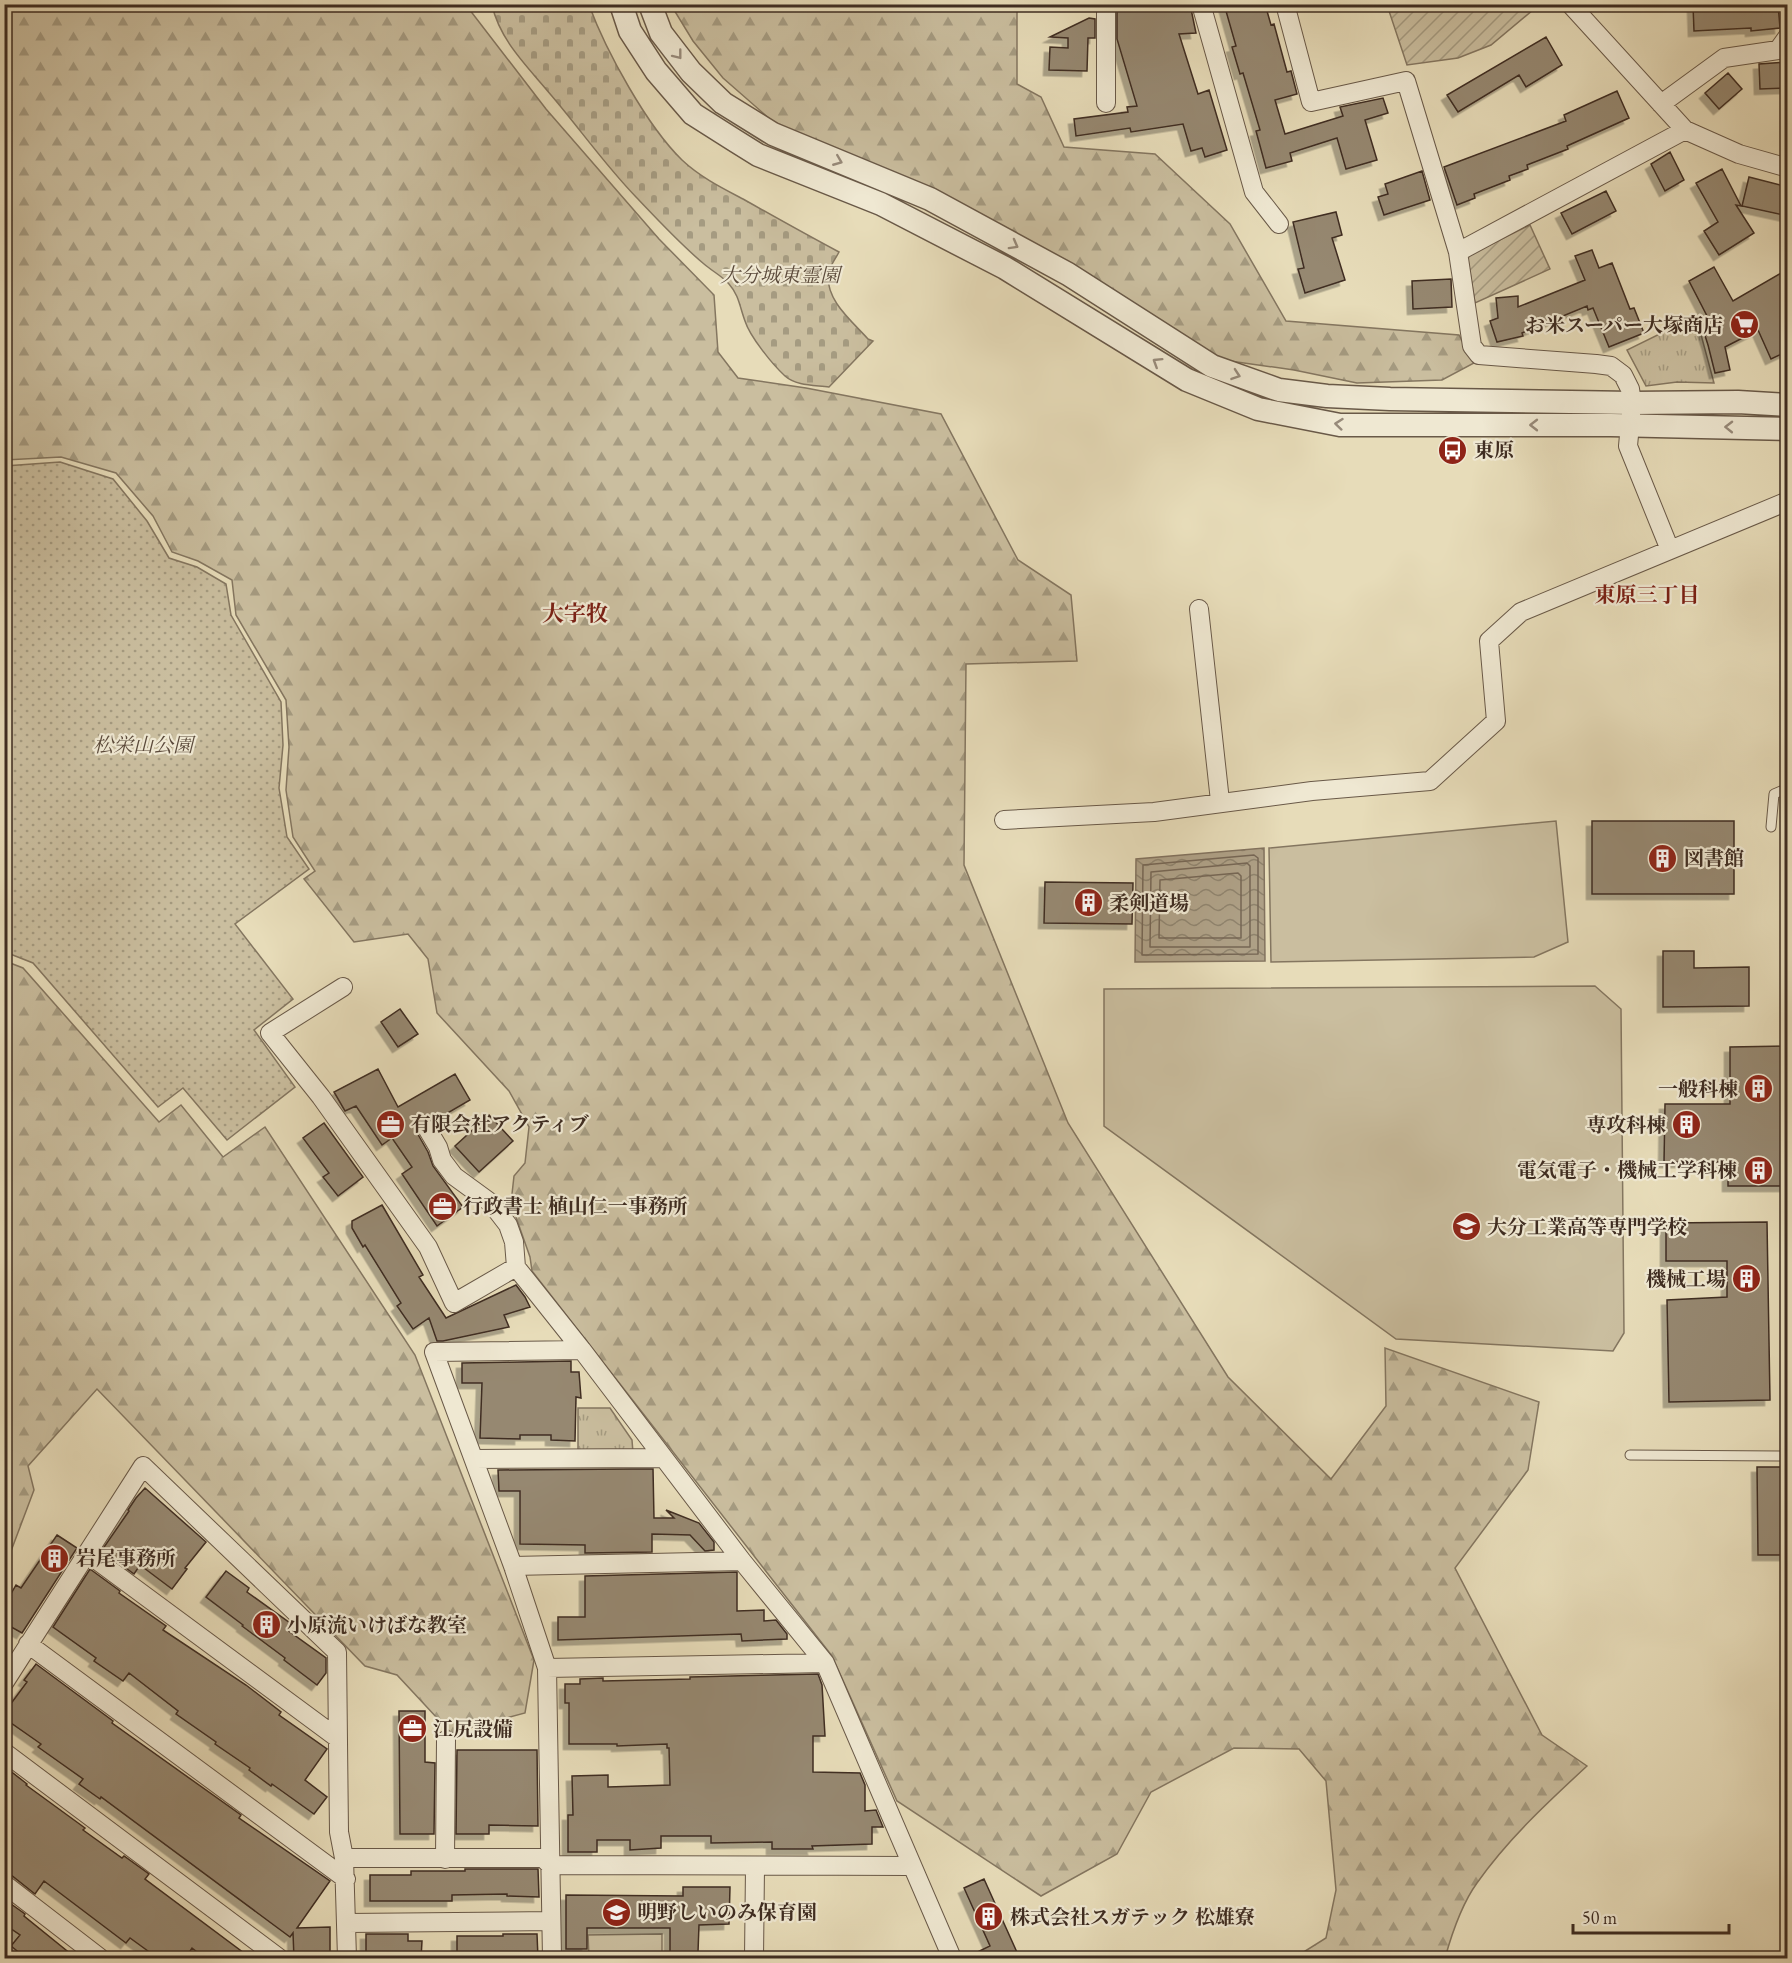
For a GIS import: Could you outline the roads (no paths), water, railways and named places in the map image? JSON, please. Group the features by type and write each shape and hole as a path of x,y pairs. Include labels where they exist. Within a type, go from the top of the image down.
{"street":[{"path":"621,4 630,30 656,71 693,114 758,155 881,204 1005,268 1187,380 1258,409 1340,425 1788,429"},
{"path":"650,4 661,33 691,72 723,103 773,134 940,204 1068,274 1212,366 1279,390 1327,396 1390,399 1632,403 1738,402 1788,405"},
{"path":"1106,4 1106,103"},
{"path":"1201,4 1254,192 1279,224"},
{"path":"1285,4 1311,102 1406,81 1458,252 1472,346 1479,355 1611,366 1623,375 1630,389 1632,403 1628,446 1670,550"},
{"path":"1570,4 1685,130 1739,154 1788,168"},
{"path":"1661,104 1724,58 1778,50 1788,36"},
{"path":"1458,252 1685,130"},
{"path":"1004,820 1154,812 1220,801 1430,781 1496,721 1490,641 1521,612 1788,501"},
{"path":"1199,609 1220,801"},
{"path":"343,987 270,1033 321,1097 428,1247 454,1303 516,1267"},
{"path":"428,1131 438,1147 442,1160 454,1176 491,1203 508,1225 514,1242 516,1267 742,1561 825,1663 952,1959"},
{"path":"552,1959 547,1668 513,1566 434,1352 582,1350"},
{"path":"474,1459 663,1458"},
{"path":"4,1683 143,1466 337,1652 336,1737 339,1832 346,1879 347,1959"},
{"path":"87,1553 336,1737"},
{"path":"513,1566 742,1561"},
{"path":"28,1644 346,1879"},
{"path":"547,1668 825,1663"},
{"path":"445,1858 446,1740"},
{"path":"4,1752 279,1959"},
{"path":"344,1858 543,1858 550,1865 912,1866"},
{"path":"754,1959 755,1867"},
{"path":"4,1884 100,1959"},
{"path":"347,1923 551,1920"}],"lane":[{"path":"1771,827 1774,794 1788,788"},
{"path":"1630,1455 1788,1456"}],"water":[{"path":"1264,848 1265,961 1135,962 1136,859"}],"place":[{"name":"お米スーパー大塚商店","path":"1744,325"},
{"name":"東原","path":"1453,450"},
{"name":"図書館","path":"1663,858"},
{"name":"柔剣道場","path":"1088,903"},
{"name":"一般科棟","path":"1759,1089"},
{"name":"有限会社アクティブ","path":"390,1124"},
{"name":"専攻科棟","path":"1687,1125"},
{"name":"電気電子・機械工学科棟","path":"1758,1170"},
{"name":"行政書士 植山仁一事務所","path":"442,1206"},
{"name":"大分工業高等専門学校","path":"1466,1227"},
{"name":"機械工場","path":"1747,1279"},
{"name":"岩尾事務所","path":"55,1558"},
{"name":"小原流いけばな教室","path":"266,1625"},
{"name":"江尻設備","path":"412,1729"},
{"name":"明野しいのみ保育園","path":"616,1912"},
{"name":"株式会社スガテック 松雄寮","path":"989,1917"}],"district":[{"name":"東原三丁目","path":"1647,595"},
{"name":"大字牧","path":"575,613"}],"park label":[{"name":"大分城東霊園","path":"780,275"},
{"name":"松栄山公園","path":"143,745"}]}
